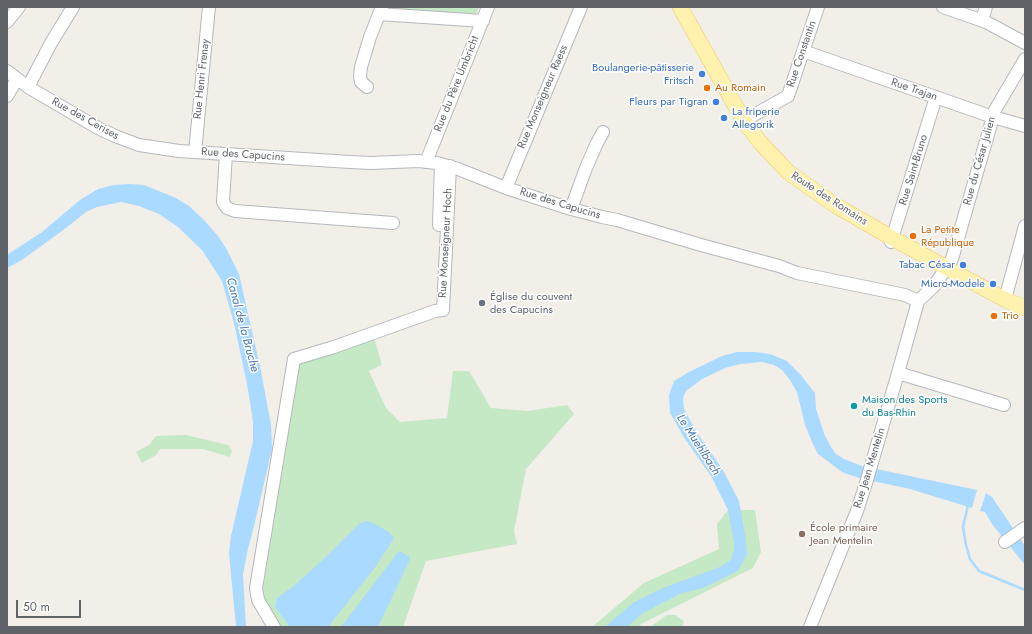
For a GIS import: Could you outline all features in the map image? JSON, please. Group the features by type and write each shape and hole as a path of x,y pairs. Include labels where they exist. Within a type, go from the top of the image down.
{"main road":[{"name":"Route des Romains","path":"680,7 742,122 788,172 835,205 892,240 1004,299 1025,308"}],"street":[{"path":"7,22 18,7"},
{"path":"28,87 51,43 74,7"},
{"name":"Rue Henri Frenay","path":"195,152 209,7"},
{"name":"Rue du Père Umbricht","path":"426,162 488,7"},
{"name":"Rue Monseigneur Raess","path":"506,188 581,7"},
{"name":"Rue Constantin","path":"742,122 788,96 818,7"},
{"path":"943,7 982,20 1025,43"},
{"path":"982,20 986,7"},
{"path":"367,87 361,82 361,67 370,37 381,10 483,20"},
{"name":"Rue Trajan","path":"803,51 993,117 1025,126"},
{"name":"Rue du César Julien","path":"947,268 952,259 993,117 1025,59"},
{"name":"Rue des Cerises","path":"7,72 28,87 98,128 122,139 148,147 195,152"},
{"path":"7,96 17,79"},
{"name":"Rue Saint-Bruno","path":"892,240 936,97"},
{"path":"571,209 586,168 603,132"},
{"name":"Rue des Capucins","path":"195,152 370,163 426,162 445,165 506,188 602,218 617,220 779,266 797,273 905,295 918,301"},
{"path":"226,154 223,202 226,208 235,211 393,223"},
{"name":"Rue Monseigneur Hoch","path":"274,627 258,600 256,588 294,360 435,310 445,165"},
{"path":"1004,299 1025,226"},
{"name":"Rue Jean Mentelin","path":"810,627 854,520 898,373 914,311 918,301 934,286 947,268"},
{"path":"898,373 1004,405"},
{"path":"1005,542 1022,530"}],"green space":[{"path":"390,7 479,7 475,16 392,10"},
{"path":"372,330 382,365 369,371 386,408 400,422 447,418 453,371 469,371 491,408 528,411 567,405 574,414 526,469 514,531 517,544 426,561 403,627 282,627 262,597 296,358"},
{"path":"186,435 228,445 232,451 230,457 203,449 160,449 156,455 142,463 136,452 149,445 156,436"},
{"path":"728,510 755,510 761,552 753,568 641,624 639,627 592,627 644,583 719,549 717,524"},
{"path":"667,615 675,615 684,621 682,627 650,627"}],"water":[{"name":"Canal de la Bruche","path":"114,185 144,185 176,198 189,206 218,236 239,274 261,371 271,425 272,449 243,574 246,627 236,627 229,553 231,536 253,441 253,421 234,323 222,281 202,250 178,227 159,214 139,206 121,202 97,207 86,212 22,260 7,268 7,255 42,232 80,200 98,189"},
{"name":"Le Muehlbach","path":"737,352 770,354 787,361 800,374 815,393 816,409 825,436 836,454 862,466 977,490 972,508 910,489 859,478 842,472 818,454 805,425 797,392 782,370 774,365 762,362 740,364 725,368 702,379 686,391 683,398 684,409 697,433 723,470 739,501 747,554 738,571 703,588 682,593 643,613 627,627 605,627 633,603 663,588 720,567 731,560 734,542 728,510 711,476 685,439 670,413 669,395 674,381 722,356"},
{"path":"986,493 992,497 1025,546 1025,565 992,524 985,512 980,511"},
{"path":"367,521 389,532 394,538 376,566 328,627 290,627 275,607 277,598 294,586 359,524"},
{"path":"399,551 410,557 409,561 378,627 341,627"}],"waterway":[{"path":"968,505 963,527 970,559 979,571 1025,590"}],"place":[{"name":"Boulangerie-pâtisserie Fritsch","path":"702,74"},
{"name":"Au Romain","path":"707,88"},
{"name":"Fleurs par Tigran","path":"716,102"},
{"name":"La friperie Allegorik","path":"724,118"},
{"name":"La Petite République","path":"913,236"},
{"name":"Tabac César","path":"963,265"},
{"name":"Micro-Modele","path":"993,284"},
{"name":"Église du couvent des Capucins","path":"482,303"},
{"name":"Trio","path":"994,316"},
{"name":"Maison des Sports du Bas-Rhin","path":"854,406"},
{"name":"École primaire Jean Mentelin","path":"802,534"}]}
